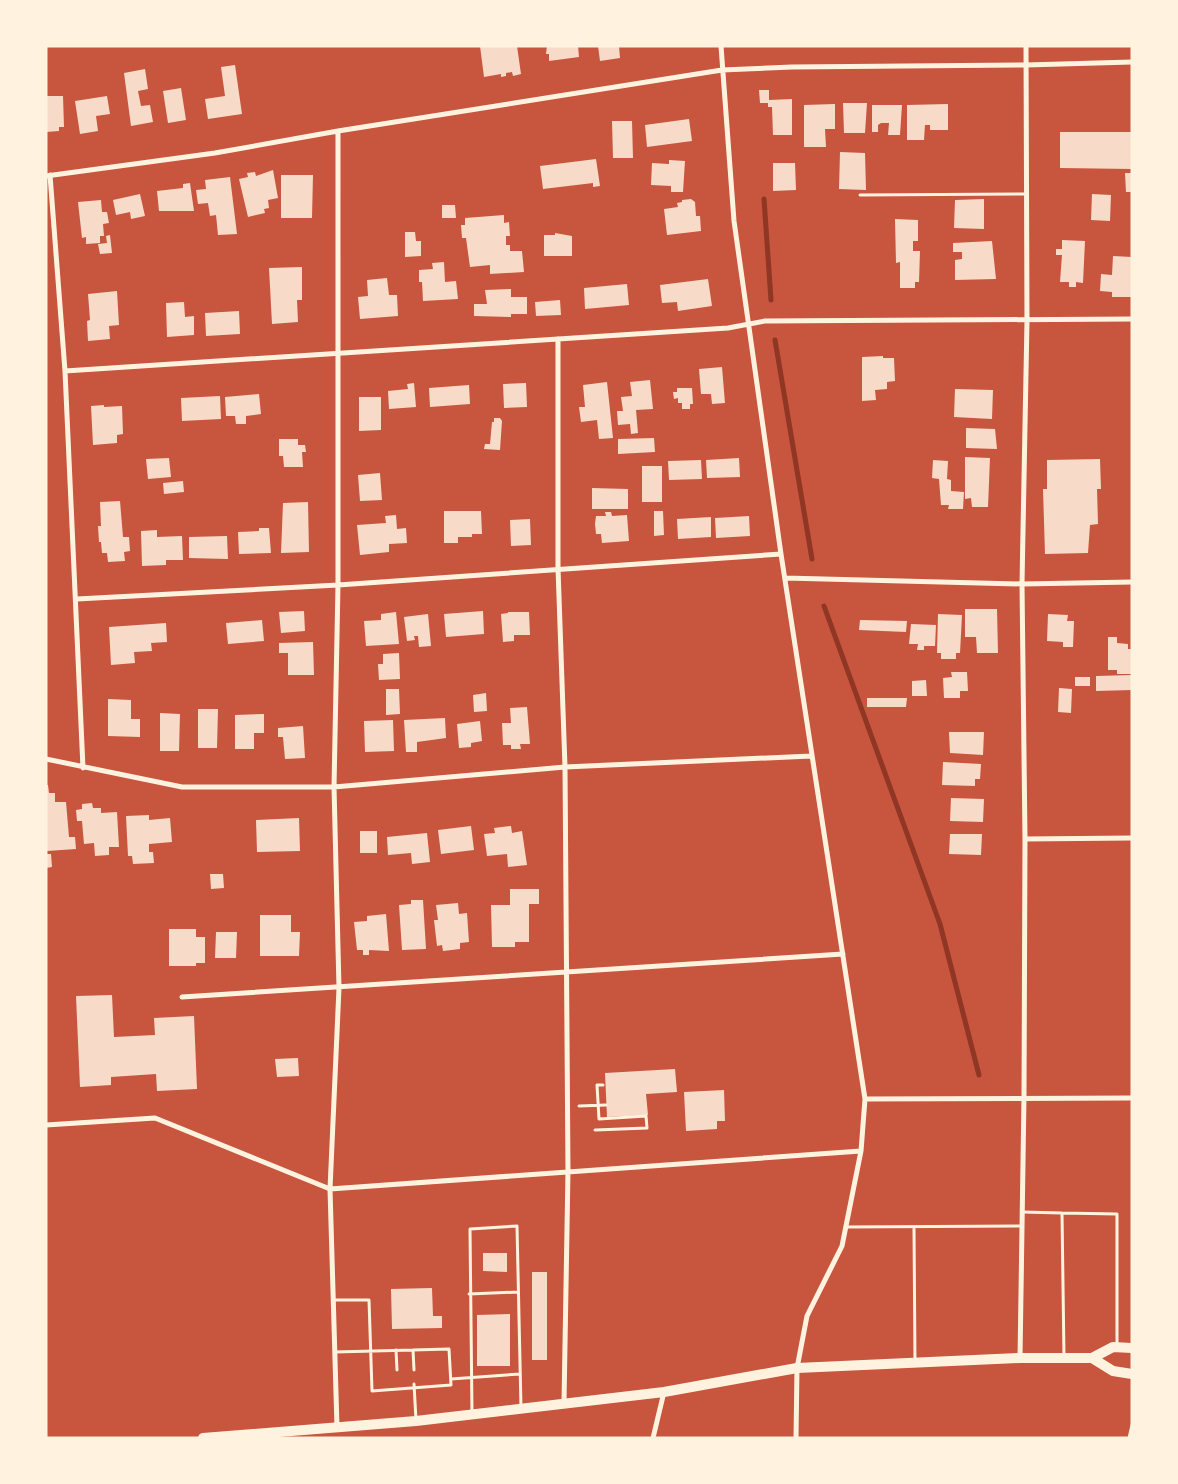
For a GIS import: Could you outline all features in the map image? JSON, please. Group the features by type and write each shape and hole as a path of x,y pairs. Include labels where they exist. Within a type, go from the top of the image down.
{"main road":[{"path":"204,1438 416,1421 664,1392 797,1368 1020,1358 1092,1358 1118,1347 1132,1348"},
{"path":"1092,1358 1113,1371 1132,1374"}],"street":[{"path":"721,46 732,199 748,324 784,578 865,1099 861,1152 842,1246 807,1316 797,1368 796,1438"},
{"path":"1020,1358 1024,1097 1025,839 1022,584 1027,321 1026,46"},
{"path":"83,768 77,599 65,371 48,175 215,153 338,131 722,70 792,66 1026,65 1132,62"},
{"path":"337,1428 330,1189 339,988 334,787 338,585 338,131"},
{"path":"65,371 728,328 765,321 1132,319"},
{"path":"558,339 558,568 565,767 567,971 568,1171 564,1403"},
{"path":"77,599 338,585 558,568 781,554"},
{"path":"784,578 1022,584 1132,582"},
{"path":"46,759 182,787 334,787 565,767 811,756"},
{"path":"1025,839 1132,838"},
{"path":"182,997 843,954"},
{"path":"865,1099 1132,1098"},
{"path":"46,1125 155,1118 330,1189 861,1152"},
{"path":"653,1438 664,1392"}],"lane":[{"path":"860,195 1026,194"},
{"path":"1022,1212 1117,1214 1118,1347"},
{"path":"1062,1213 1064,1358"},
{"path":"472,1414 469,1294 470,1228 516,1226 521,1408"},
{"path":"846,1228 1022,1226"},
{"path":"914,1228 914,1362"},
{"path":"469,1294 518,1292"},
{"path":"334,1300 369,1300 370,1350 372,1391 415,1386 451,1385 449,1349 370,1350 335,1352"},
{"path":"396,1350 397,1370"},
{"path":"413,1350 414,1370"},
{"path":"451,1379 520,1374"},
{"path":"397,1384 398,1389"},
{"path":"415,1386 416,1421"},
{"path":"1130,1438 1132,1424"}],"path":[{"path":"595,1130 647,1128 646,1116 599,1119 597,1085 603,1085"},
{"path":"579,1106 606,1104"}],"building":[{"path":"480,46 517,46 521,74 513,76 512,72 506,73 506,76 501,77 501,74 484,77"},
{"path":"547,46 578,46 579,57 549,61 549,54 546,54"},
{"path":"598,46 619,46 620,58 600,61"},
{"path":"235,65 242,114 208,119 205,99 225,96 221,67"},
{"path":"145,69 148,89 138,91 141,106 150,105 153,122 131,126 124,73"},
{"path":"181,88 186,120 168,123 163,91"},
{"path":"759,90 769,90 769,100 792,99 792,135 773,135 772,107 768,107 768,103 760,103"},
{"path":"46,96 63,96 64,127 59,127 59,131 46,132"},
{"path":"107,96 110,114 96,116 98,131 80,134 75,101"},
{"path":"843,103 867,103 865,133 844,133"},
{"path":"835,104 835,129 825,129 826,147 804,147 804,105"},
{"path":"948,104 948,130 930,130 930,125 925,125 924,140 907,140 907,105"},
{"path":"872,105 902,105 900,135 888,135 889,123 881,123 878,125 878,132 872,132"},
{"path":"689,119 692,141 647,147 645,125"},
{"path":"612,121 632,121 633,158 613,158"},
{"path":"1060,132 1132,132 1132,169 1060,168"},
{"path":"840,152 865,153 866,190 839,189"},
{"path":"596,159 600,186 593,187 593,183 543,189 540,166"},
{"path":"669,160 685,161 683,192 671,192 671,186 651,185 652,163 669,164"},
{"path":"773,163 795,163 796,190 773,191"},
{"path":"273,170 278,198 268,200 269,208 264,209 265,213 248,217 239,179 248,177 247,173 255,172 256,176"},
{"path":"1125,173 1132,173 1132,192 1126,192"},
{"path":"281,175 313,175 312,218 281,218"},
{"path":"230,177 237,234 218,235 216,215 210,216 208,203 198,204 196,190 206,189 205,180"},
{"path":"190,183 194,211 159,211 157,191 183,188 183,184"},
{"path":"140,194 145,216 131,219 130,212 116,215 113,200"},
{"path":"1092,194 1111,195 1110,221 1091,220"},
{"path":"691,199 695,202 696,216 700,216 701,231 667,235 664,209 678,207 677,203 682,202 682,200"},
{"path":"984,199 984,229 954,228 955,200"},
{"path":"101,200 102,212 107,212 109,223 103,224 104,236 100,236 100,243 86,244 86,237 82,238 78,202"},
{"path":"442,205 455,205 456,218 442,218"},
{"path":"504,215 504,223 509,222 510,236 506,236 506,245 510,245 510,251 522,251 524,272 490,274 490,265 470,267 466,238 462,238 461,225 465,225 465,218"},
{"path":"895,219 918,220 918,241 913,241 913,251 920,251 919,282 915,282 915,288 900,288 900,262 896,263"},
{"path":"405,232 415,232 416,241 421,241 421,256 405,257"},
{"path":"555,233 572,236 572,256 544,256 544,235 555,235"},
{"path":"110,235 112,253 100,254 98,244 107,243 106,236"},
{"path":"1062,240 1085,241 1083,283 1076,282 1076,287 1069,287 1069,282 1060,282 1062,255 1056,255 1056,249 1062,249"},
{"path":"992,241 996,279 955,280 955,260 962,259 962,252 953,252 953,243"},
{"path":"1113,256 1132,257 1132,297 1112,297 1112,292 1100,291 1101,274 1112,275"},
{"path":"444,262 445,282 456,281 458,299 423,301 422,282 419,282 419,270 433,269 432,263"},
{"path":"302,267 302,300 297,300 298,322 272,324 269,268"},
{"path":"387,278 389,295 397,295 398,316 360,319 358,297 368,296 367,280"},
{"path":"708,279 712,306 678,311 677,302 662,303 660,285"},
{"path":"627,284 629,305 585,309 584,288"},
{"path":"511,289 511,297 527,297 527,314 511,314 511,317 474,316 474,304 487,304 485,290"},
{"path":"117,291 119,325 109,326 110,339 88,341 87,321 90,320 88,294"},
{"path":"560,300 561,315 536,316 535,302"},
{"path":"184,302 185,317 194,316 194,335 167,337 166,303"},
{"path":"239,311 240,334 206,336 205,313"},
{"path":"883,356 883,358 894,358 895,381 887,382 887,389 875,390 876,400 862,401 862,357"},
{"path":"722,367 725,403 712,404 711,394 701,394 699,369"},
{"path":"650,380 653,409 636,410 638,433 631,434 630,424 618,425 617,411 623,411 621,397 632,396 630,382"},
{"path":"607,382 613,438 599,439 597,420 581,422 579,407 585,407 583,385"},
{"path":"414,383 416,407 389,409 388,391 408,389 407,384"},
{"path":"526,383 527,407 504,408 503,384"},
{"path":"469,385 470,404 430,407 429,388"},
{"path":"677,388 692,388 693,404 690,404 690,409 682,409 682,403 678,403 678,398 674,399 673,392 677,392"},
{"path":"955,389 993,390 992,419 954,417"},
{"path":"259,394 261,414 246,416 246,424 236,424 235,416 226,416 225,397"},
{"path":"220,396 221,419 182,421 181,398"},
{"path":"359,397 381,397 381,430 359,431"},
{"path":"104,405 104,407 122,406 123,434 117,435 117,443 93,445 91,406"},
{"path":"494,418 500,418 502,421 500,450 484,449 485,444 490,444"},
{"path":"966,428 995,429 997,449 966,448"},
{"path":"654,438 655,452 618,454 618,439"},
{"path":"279,439 298,439 298,445 305,445 306,452 302,452 303,467 284,467 283,456 279,456"},
{"path":"965,457 990,458 988,507 972,507 971,498 965,499"},
{"path":"169,458 171,477 148,479 146,459"},
{"path":"739,458 740,477 707,478 706,460"},
{"path":"1100,459 1101,489 1097,489 1098,524 1090,525 1088,553 1045,554 1043,489 1047,489 1047,460"},
{"path":"701,460 702,479 669,480 668,461"},
{"path":"933,460 948,461 947,479 951,480 951,491 964,492 963,509 948,509 949,505 941,505 939,479 932,478"},
{"path":"642,466 662,466 662,502 642,502"},
{"path":"380,473 382,500 360,501 358,475"},
{"path":"183,481 184,492 164,494 163,483"},
{"path":"592,488 628,489 628,509 592,509"},
{"path":"120,501 123,537 129,537 130,551 124,552 125,561 108,562 107,553 102,553 101,542 99,542 98,526 101,526 100,502"},
{"path":"308,502 309,552 281,553 283,503"},
{"path":"444,511 481,511 482,534 472,534 472,537 458,537 458,543 444,543"},
{"path":"654,511 663,511 664,535 654,536"},
{"path":"605,512 611,512 612,516 627,515 629,541 602,543 601,534 596,534 595,524 596,516 606,516"},
{"path":"396,515 397,529 406,528 407,543 389,544 389,552 360,555 357,525 386,523 385,516"},
{"path":"749,516 750,536 716,538 715,518"},
{"path":"711,517 711,537 678,539 677,519"},
{"path":"530,519 531,545 511,546 510,520"},
{"path":"259,528 269,528 271,553 239,554 238,532 259,531"},
{"path":"157,530 157,537 182,536 183,560 166,560 166,565 142,566 141,531"},
{"path":"227,536 228,559 189,558 189,537"},
{"path":"965,609 997,609 998,653 977,653 976,637 965,637"},
{"path":"304,611 305,631 281,633 279,612"},
{"path":"483,611 484,634 446,637 444,614"},
{"path":"396,612 399,644 366,646 364,621 381,620 381,614"},
{"path":"529,612 530,635 514,635 514,641 503,642 501,614"},
{"path":"428,614 431,646 419,647 418,636 414,636 415,640 407,641 404,617"},
{"path":"938,614 962,615 960,653 956,653 956,659 941,659 941,653 937,653"},
{"path":"1048,614 1068,615 1067,621 1074,621 1073,647 1063,647 1063,642 1047,641"},
{"path":"262,620 264,641 228,644 226,623"},
{"path":"860,620 907,621 906,632 859,630"},
{"path":"166,623 167,642 151,643 152,651 134,652 135,663 111,665 109,627"},
{"path":"911,624 936,625 935,646 924,646 924,650 917,650 918,644 909,644"},
{"path":"1108,637 1117,637 1117,643 1128,644 1128,649 1132,649 1132,674 1117,674 1117,670 1108,670"},
{"path":"313,642 314,675 288,675 288,653 279,653 279,643"},
{"path":"399,653 400,679 379,680 378,664 383,664 383,654"},
{"path":"951,672 967,672 968,691 960,691 960,698 944,698 943,678 952,677"},
{"path":"1132,675 1132,690 1096,691 1096,676"},
{"path":"1075,677 1090,677 1090,686 1075,686"},
{"path":"926,680 927,696 912,696 912,681"},
{"path":"1059,688 1072,689 1071,713 1058,712"},
{"path":"386,689 399,689 400,714 386,715"},
{"path":"486,693 487,711 474,712 473,695"},
{"path":"867,698 907,698 906,707 867,707"},
{"path":"108,699 131,700 131,719 140,719 140,737 108,736"},
{"path":"527,707 530,744 520,744 521,749 511,749 511,745 503,745 502,723 511,723 510,708"},
{"path":"198,709 218,709 217,748 198,748"},
{"path":"160,713 180,714 179,751 160,751"},
{"path":"264,714 264,733 254,733 254,749 235,749 235,715"},
{"path":"445,718 446,738 417,742 417,752 406,752 404,720"},
{"path":"393,720 394,751 365,752 364,721"},
{"path":"480,721 482,741 471,743 471,747 459,748 457,724"},
{"path":"303,726 305,758 285,759 283,737 278,737 278,728"},
{"path":"949,732 984,732 983,755 950,753"},
{"path":"943,762 981,764 980,779 975,779 975,786 942,785"},
{"path":"46,785 48,785 49,793 55,793 55,802 66,802 69,837 75,837 76,849 47,851"},
{"path":"951,798 984,799 983,822 950,821"},
{"path":"92,803 93,808 101,808 101,813 117,812 119,847 109,847 109,855 95,856 94,843 84,844 82,821 77,821 76,810 82,809 82,804"},
{"path":"149,815 149,820 170,818 172,842 149,844 149,852 153,852 154,863 133,864 132,856 128,856 126,816"},
{"path":"299,818 300,851 257,852 256,820"},
{"path":"471,826 474,850 441,854 438,830"},
{"path":"511,826 512,833 522,831 527,865 508,867 507,854 487,856 484,834 495,833 494,828"},
{"path":"360,831 377,831 377,853 360,853"},
{"path":"427,833 430,862 412,864 411,853 388,855 387,837"},
{"path":"950,834 982,834 981,855 949,854"},
{"path":"46,854 51,854 52,867 46,868"},
{"path":"210,874 223,874 224,888 211,889"},
{"path":"510,889 539,889 539,904 529,904 529,942 515,942 515,947 492,947 491,905 510,905"},
{"path":"411,900 423,900 426,949 402,950 399,905 411,904"},
{"path":"458,903 459,914 467,913 469,942 460,943 460,949 443,951 442,945 437,946 434,920 438,920 436,905"},
{"path":"386,914 389,951 369,950 369,955 363,955 363,950 357,950 354,922 367,921 367,916"},
{"path":"260,915 291,915 291,932 300,932 299,956 260,956"},
{"path":"169,929 196,929 196,937 205,937 205,963 196,963 196,966 169,966"},
{"path":"216,932 237,932 236,958 215,958"},
{"path":"112,995 114,1037 155,1035 154,1018 194,1016 197,1089 157,1091 156,1074 111,1077 111,1085 80,1087 76,996"},
{"path":"298,1058 299,1076 277,1077 275,1059"},
{"path":"675,1069 677,1092 646,1094 648,1115 607,1117 605,1073"},
{"path":"724,1090 725,1121 717,1121 717,1129 686,1131 684,1092"},
{"path":"483,1253 507,1253 507,1272 483,1271"},
{"path":"532,1272 547,1272 547,1360 532,1360"},
{"path":"432,1288 433,1316 442,1316 442,1328 392,1329 391,1289"},
{"path":"510,1314 510,1366 477,1366 477,1315"}],"waterway":[{"path":"764,199 771,300"},
{"path":"775,340 812,559"},
{"path":"824,606 940,924 979,1075"}]}
